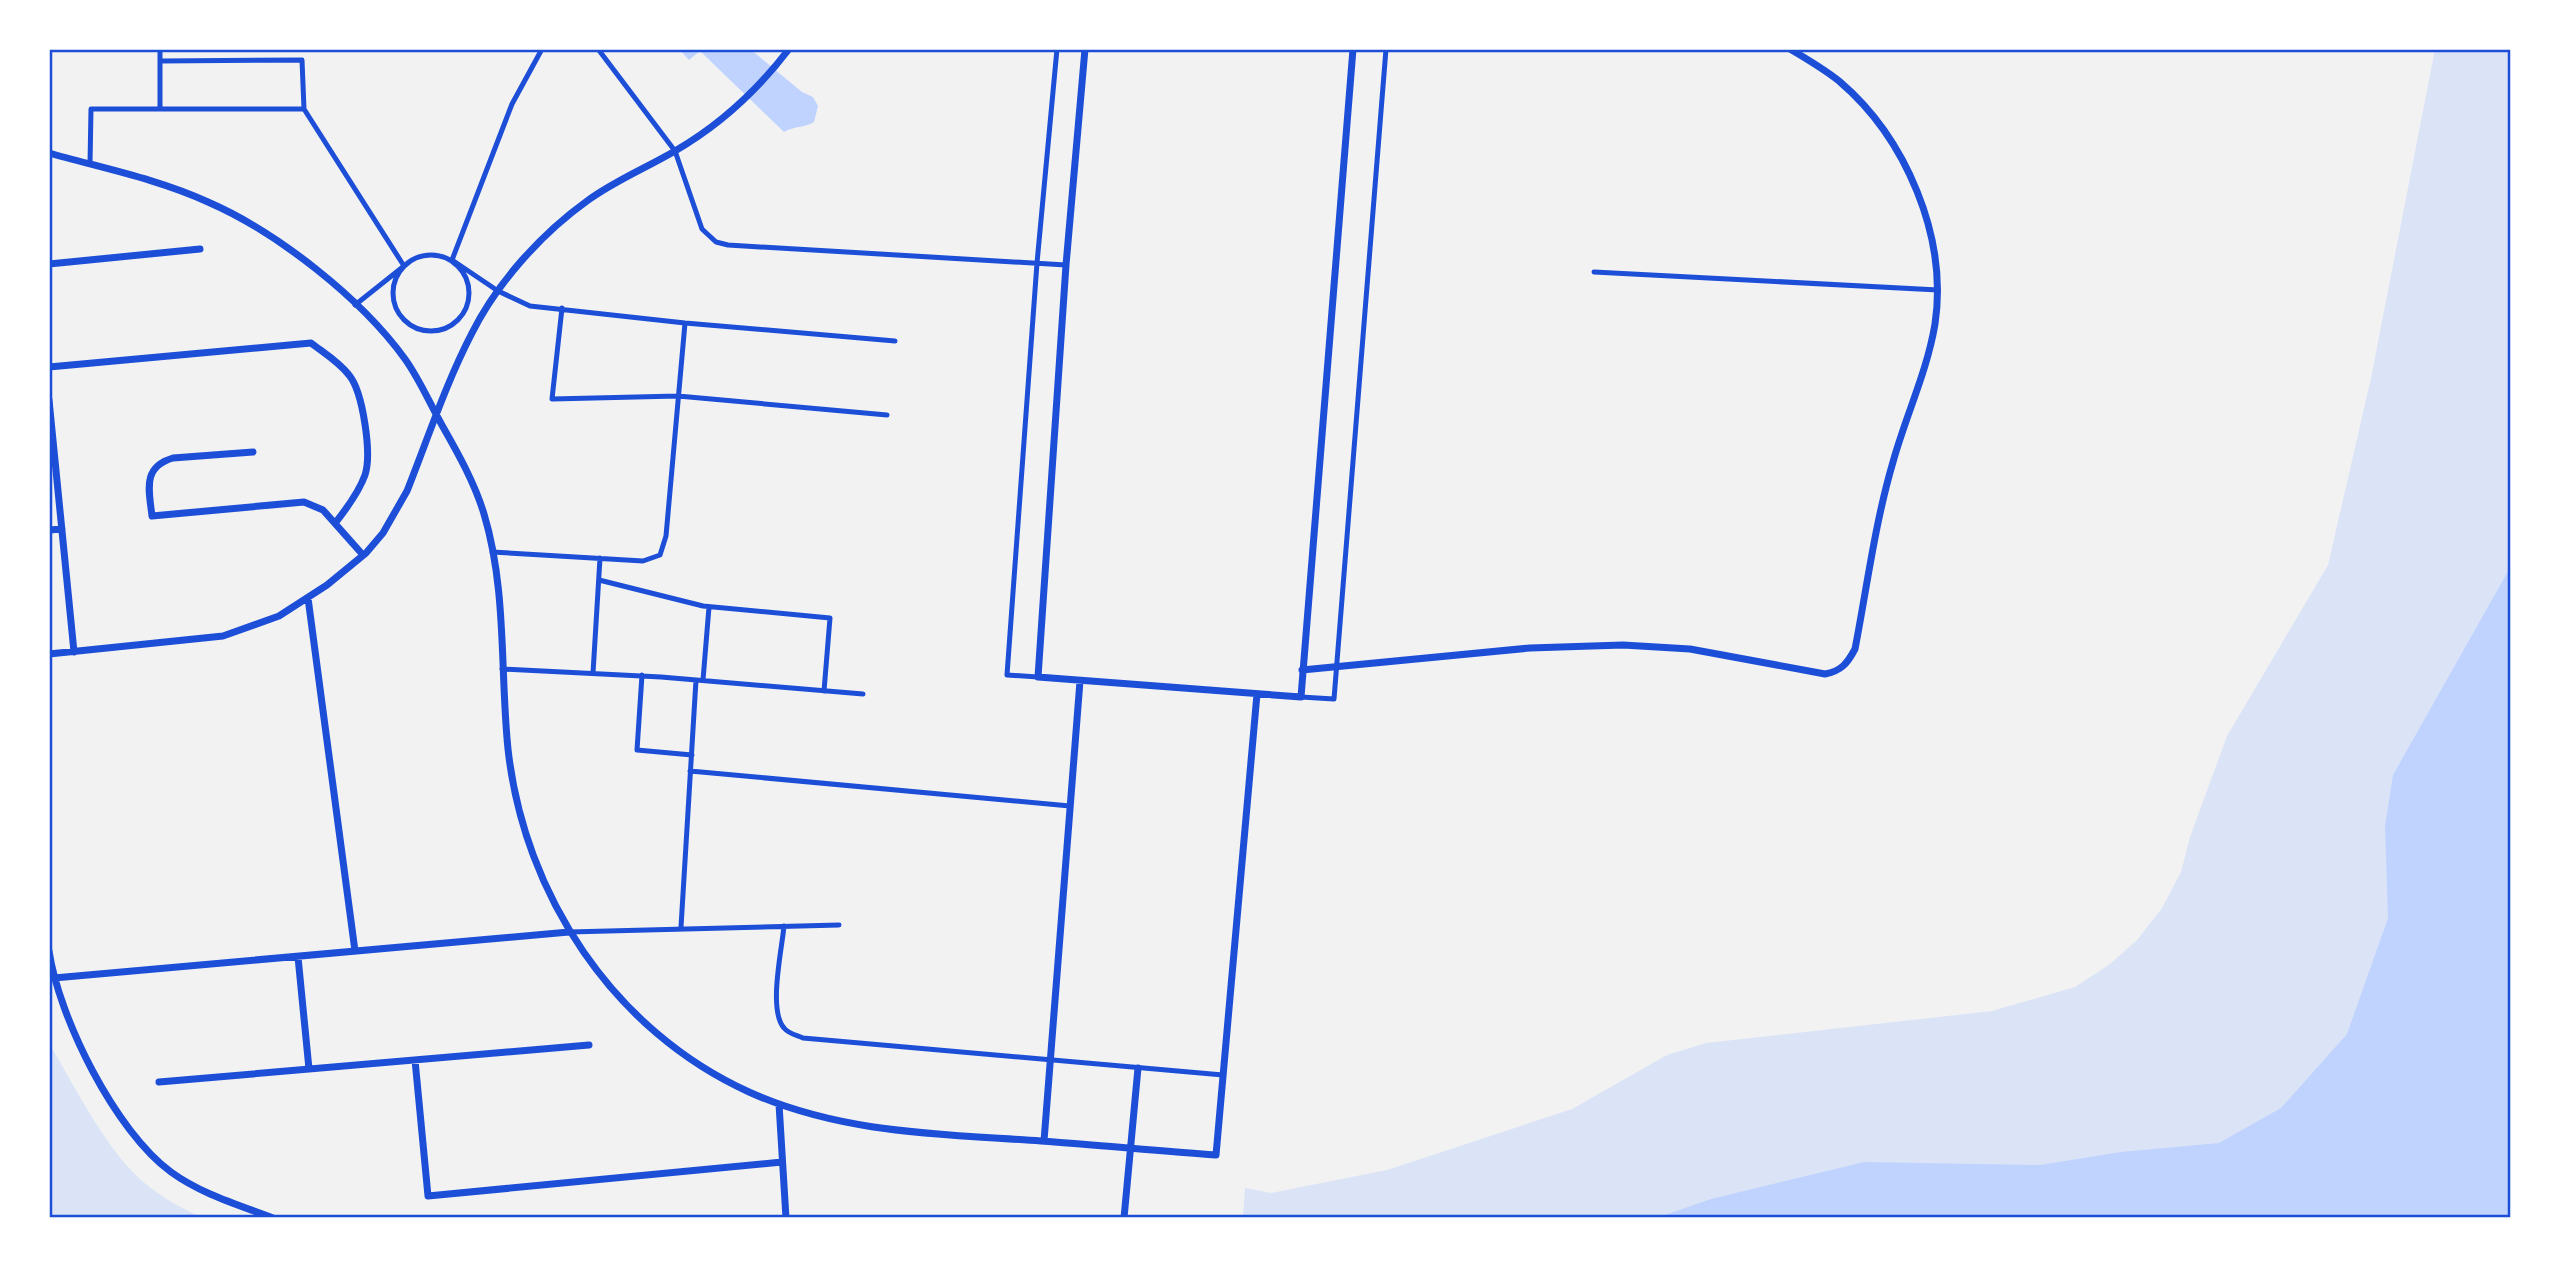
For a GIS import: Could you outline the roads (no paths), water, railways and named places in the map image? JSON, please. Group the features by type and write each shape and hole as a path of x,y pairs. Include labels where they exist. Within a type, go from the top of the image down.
{"street":[{"path":"49,654 223,636 279,616 308,598 363,555 383,533 407,491 472,333 498,291 547,235 586,202 675,151 732,111 762,82 789,49"},
{"path":"1085,49 1066,265 1038,677 1301,697 1353,49"},
{"path":"1302,670 1530,648 1623,645 1690,649 1810,673 1838,671 1848,662 1855,649 1883,499 1893,460 1928,359 1938,290 1930,235 1919,197 1888,137 1840,82 1790,49"},
{"path":"49,153 192,195 246,221 291,251 355,305 381,330 405,360 472,482 484,514 499,607 508,749 521,818 541,877 569,932 616,993 668,1042 720,1077 779,1104 863,1126 908,1133 1216,1155 1256,694"},
{"path":"49,264 200,249"},
{"path":"49,367 311,343 349,374 361,398 368,460 365,475 349,506 336,522"},
{"path":"49,400 74,652"},
{"path":"253,452 163,461 154,467 149,478 152,516 295,502 313,505 336,522 363,555"},
{"path":"49,530 62,528"},
{"path":"308,598 355,951"},
{"path":"1044,1141 1080,681"},
{"path":"54,978 569,932"},
{"path":"49,951 54,978 76,1038 112,1103 138,1142 172,1173 224,1199 273,1218"},
{"path":"298,957 309,1069"},
{"path":"159,1082 589,1045"},
{"path":"415,1060 428,1196 782,1162"},
{"path":"1124,1218 1138,1068"},
{"path":"779,1104 786,1218"}],"lane":[{"path":"160,49 160,108"},
{"path":"452,260 512,104 542,49"},
{"path":"598,49 675,151 696,218 702,229 716,242 728,245 1066,265"},
{"path":"1038,677 1007,675 1037,263 1057,49"},
{"path":"1301,697 1334,699 1386,49"},
{"path":"160,61 302,60 304,108 404,266"},
{"path":"90,164 91,108 304,108"},
{"path":"355,305 414,258 426,254 440,255 452,260 498,291 530,306 685,323 895,341"},
{"path":"404,266 393,287 397,310 404,320 414,327 426,331 438,330 450,327 460,318 467,307 470,294 462,269 452,260"},
{"path":"1594,272 1938,290"},
{"path":"562,308 552,399 678,396 887,415"},
{"path":"492,552 652,559 660,555 664,547 685,323"},
{"path":"593,673 600,558"},
{"path":"599,580 709,607 830,618 824,691"},
{"path":"681,927 690,771 709,607"},
{"path":"502,669 700,680 863,694"},
{"path":"642,676 637,750 692,755"},
{"path":"690,771 1070,806"},
{"path":"569,932 839,925"},
{"path":"784,926 777,1010 784,1028 803,1038 1223,1075"}],"water":[{"path":"679,49 750,49 802,92 813,97 818,106 814,122 784,132 700,51 689,60"},
{"path":"2511,566 2511,1218 1656,1218 1711,1199 1864,1162 2040,1165 2121,1152 2219,1143 2281,1108 2347,1034 2388,918 2385,826 2393,775"}]}
